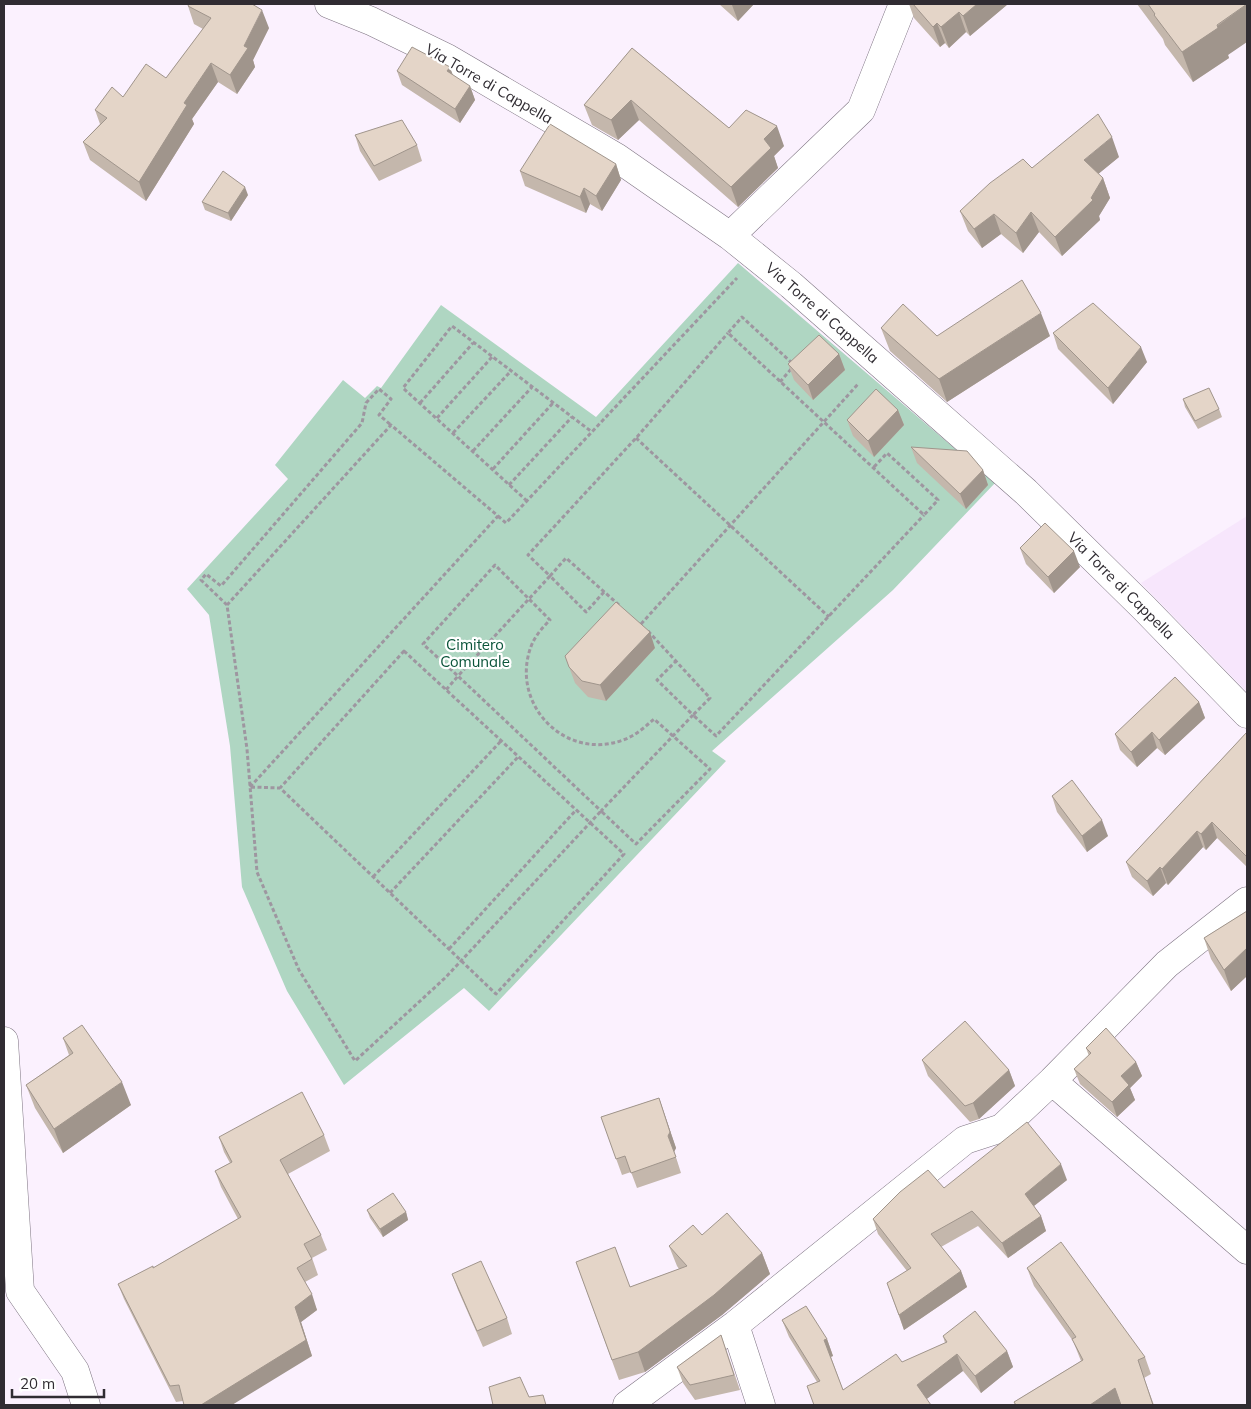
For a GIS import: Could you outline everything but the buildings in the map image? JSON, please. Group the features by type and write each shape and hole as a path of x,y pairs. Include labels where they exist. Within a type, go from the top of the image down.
{"street":[{"name":"Via Torre di Cappella","path":"329,4 371,21 448,58 616,157 730,236 792,285 1026,492 1144,608 1247,714"},
{"path":"730,236 861,110 903,4"},
{"path":"627,1405 735,1324 965,1140 1002,1128 1052,1081 1168,964 1247,901"},
{"path":"4,1041 20,1292 75,1371 86,1405"},
{"path":"1052,1081 1247,1250"},
{"path":"735,1324 760,1405"}],"path":[{"path":"634,618 710,698 589,822 445,978 355,1061 299,970 257,872 247,749 227,605 201,580 206,574 221,586 362,423 366,403 379,389 391,399 379,415 506,523 756,258"},
{"path":"604,592 586,612 528,555 636,438 742,317 794,365 780,382"},
{"path":"527,501 403,388 452,326 592,432"},
{"path":"728,333 924,515"},
{"path":"420,403 474,343"},
{"path":"437,418 492,357"},
{"path":"641,624 878,362"},
{"path":"453,433 510,371"},
{"path":"473,452 532,387"},
{"path":"492,469 553,403"},
{"path":"509,485 572,417"},
{"path":"227,605 392,425"},
{"path":"636,438 829,617"},
{"path":"676,661 657,680 716,736 938,500 887,453 873,468"},
{"path":"250,788 498,516"},
{"path":"446,690 566,558 626,611"},
{"path":"495,565 550,620 532,643 526,664 527,683 532,702 544,720 562,736 581,744 605,744 624,740 641,730 654,719 710,769 636,844 458,676 423,644 495,565"},
{"path":"250,788 280,788 496,994 624,854 404,651 280,788"},
{"path":"373,877 501,740"},
{"path":"390,893 518,756"},
{"path":"449,949 576,810"}],"shaded area":[{"path":"1247,516 1247,692 1141,583"}],"green space":[{"name":"Cimitero Comunale","path":"738,263 995,483 893,590 712,751 726,761 489,1011 464,988 344,1085 287,991 242,887 230,746 209,615 187,589 288,479 275,465 343,380 365,398 377,386 381,388 441,305 596,417"}]}
